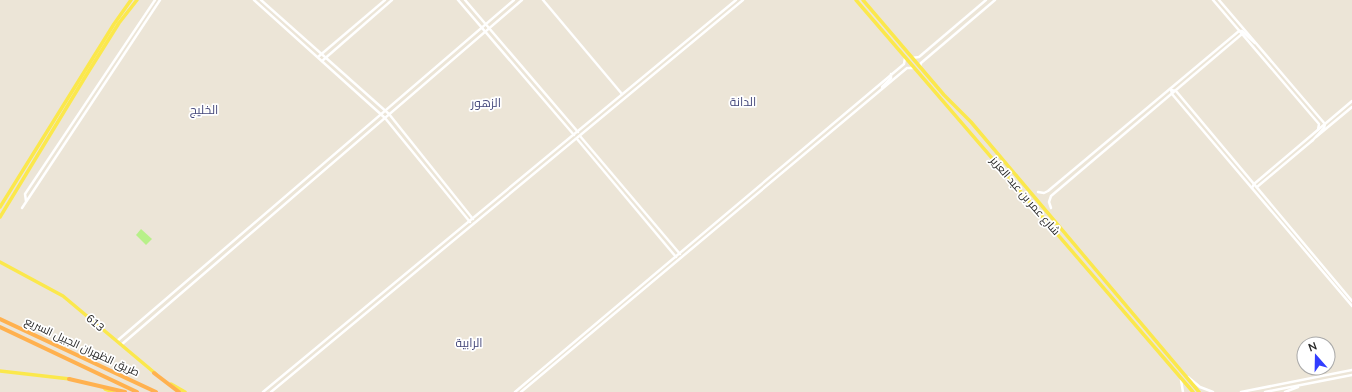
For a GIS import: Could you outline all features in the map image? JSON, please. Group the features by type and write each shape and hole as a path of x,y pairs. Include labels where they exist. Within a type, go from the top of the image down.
{"highway":[{"name":"طريق الظهران الجبيل السريع","path":"0,319 156,392"},
{"name":"طريق الظهران الجبيل السريع","path":"0,327 137,392"},
{"path":"154,373 179,392"},
{"path":"70,379 125,392"}],"main road":[{"path":"0,207 106,37 131,0"},
{"path":"0,217 119,23 137,0"},
{"name":"شارع عمر بن عبد العزيز","path":"856,0 904,58 1193,392"},
{"name":"شارع عمر بن عبد العزيز","path":"865,2 921,69 971,122 1199,392"},
{"name":"613","path":"0,262 62,296 154,373 185,392"},
{"path":"0,371 70,379 112,392"}],"street":[{"path":"26,201 25,194 155,0"},
{"path":"22,208 160,0"},
{"path":"254,0 385,118 470,222"},
{"path":"261,0 389,114 473,219"},
{"path":"318,57 384,0"},
{"path":"322,60 392,0"},
{"path":"458,0 574,135"},
{"path":"465,0 578,132"},
{"path":"117,341 514,0"},
{"path":"121,345 522,0"},
{"path":"543,0 622,94"},
{"path":"263,392 736,0"},
{"path":"271,392 743,0"},
{"path":"911,57 919,57 986,0"},
{"path":"921,69 921,63 995,0"},
{"path":"1213,0 1319,124 1318,130"},
{"path":"1219,0 1324,124"},
{"path":"1239,31 1242,30 1255,43"},
{"path":"1038,192 1044,193 1048,191 1171,90 1239,31"},
{"path":"1052,208 1049,202 1051,196 1242,34"},
{"path":"515,392 904,64 904,58"},
{"path":"521,392 907,68 913,68"},
{"path":"880,91 892,77 891,74"},
{"path":"644,76 643,81 646,82"},
{"path":"634,84 637,84 637,89"},
{"path":"1171,90 1176,91 1352,301"},
{"path":"1171,90 1172,94 1352,306"},
{"path":"1252,188 1254,184 1352,101"},
{"path":"1252,188 1257,187 1352,107"},
{"path":"1312,141 1324,128 1324,124"},
{"path":"580,136 680,254"},
{"path":"577,139 676,257"},
{"path":"1241,392 1352,370"},
{"path":"1182,372 1200,387 1213,392"},
{"path":"1264,392 1352,375"},
{"path":"1179,376 1182,383 1183,392"},
{"path":"1285,392 1305,384"}],"green space":[{"path":"141,229 152,239 146,245 136,235"}],"district":[{"name":"الدانة","path":"743,102"},
{"name":"الزهور","path":"486,103"},
{"name":"الخليج","path":"204,110"},
{"name":"الرابية","path":"469,343"}]}
